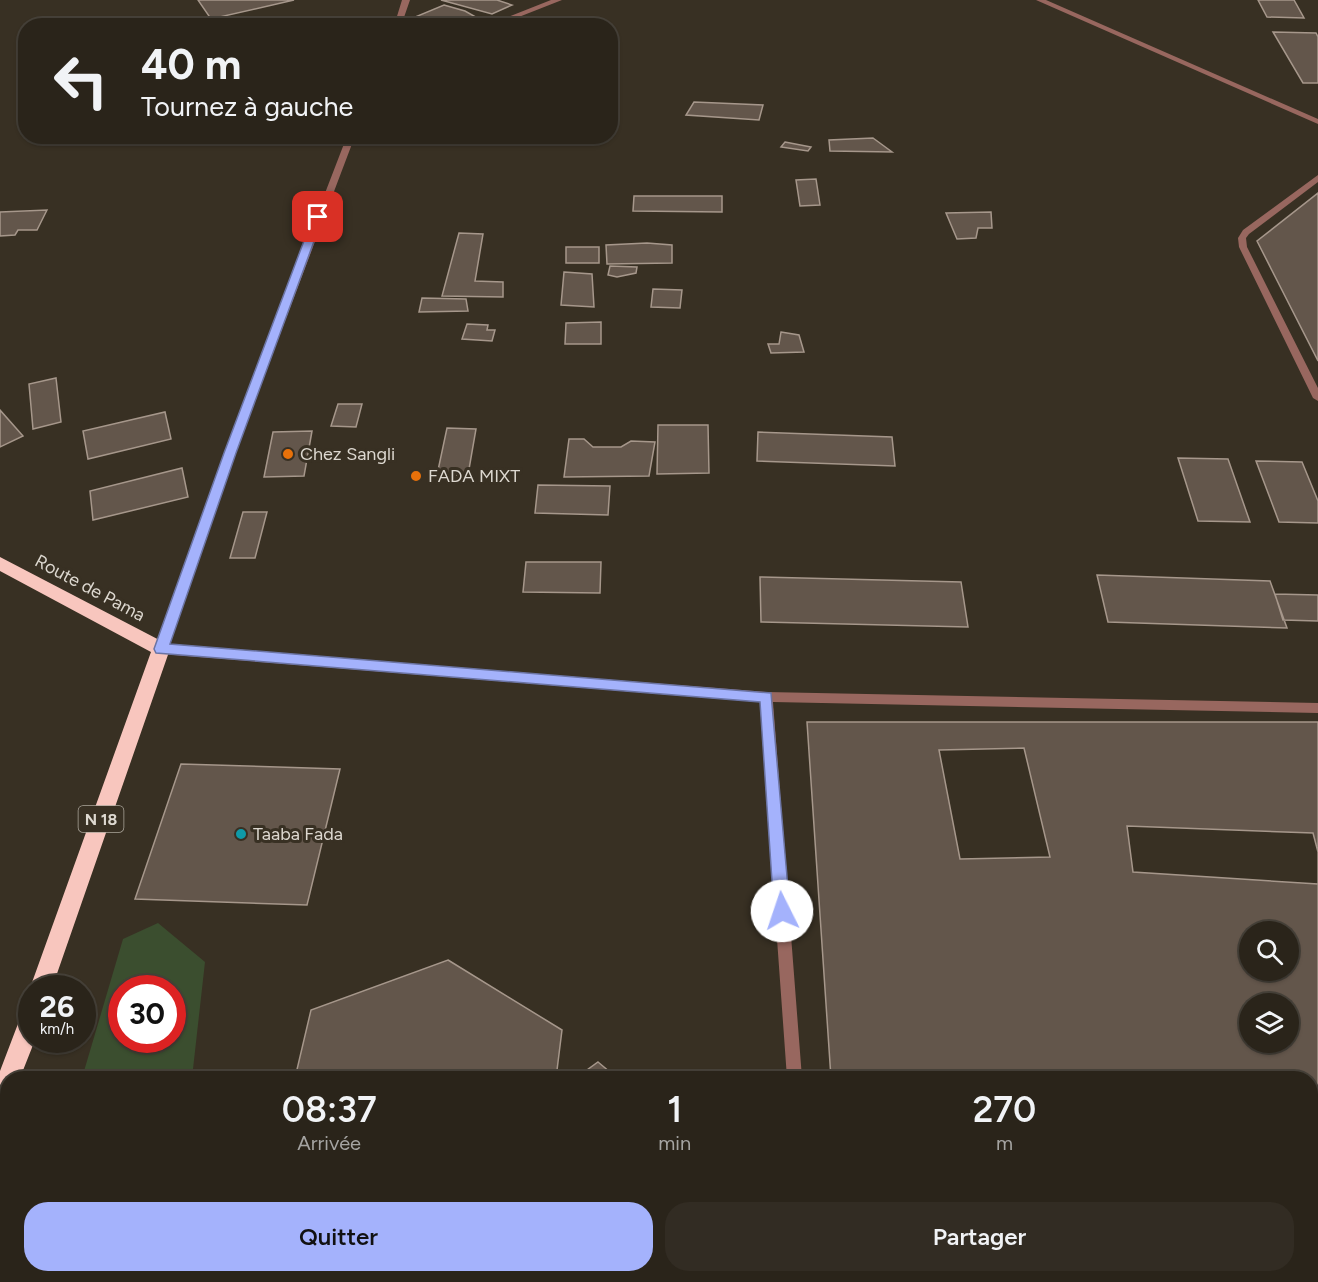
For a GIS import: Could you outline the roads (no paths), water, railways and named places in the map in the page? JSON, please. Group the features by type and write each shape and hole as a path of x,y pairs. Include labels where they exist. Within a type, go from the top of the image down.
{"highway":[{"name":"Route de Pama","path":"0,563 161,649"},
{"name":"N 18","path":"46,975 161,649"},
{"path":"12,1071 18,1053"}],"street":[{"path":"400,18 406,0"},
{"path":"510,18 558,0"},
{"path":"1040,0 1318,122"},
{"path":"348,144 230,453 161,649 766,697 1318,708"},
{"path":"1318,178 1246,232 1242,238 1243,247 1318,398"},
{"path":"766,697 793,1071"}],"place":[{"name":"Chez Sangli","path":"288,454"},
{"name":"FADA MIXT","path":"416,476"},
{"name":"Taaba Fada","path":"241,834"}]}
